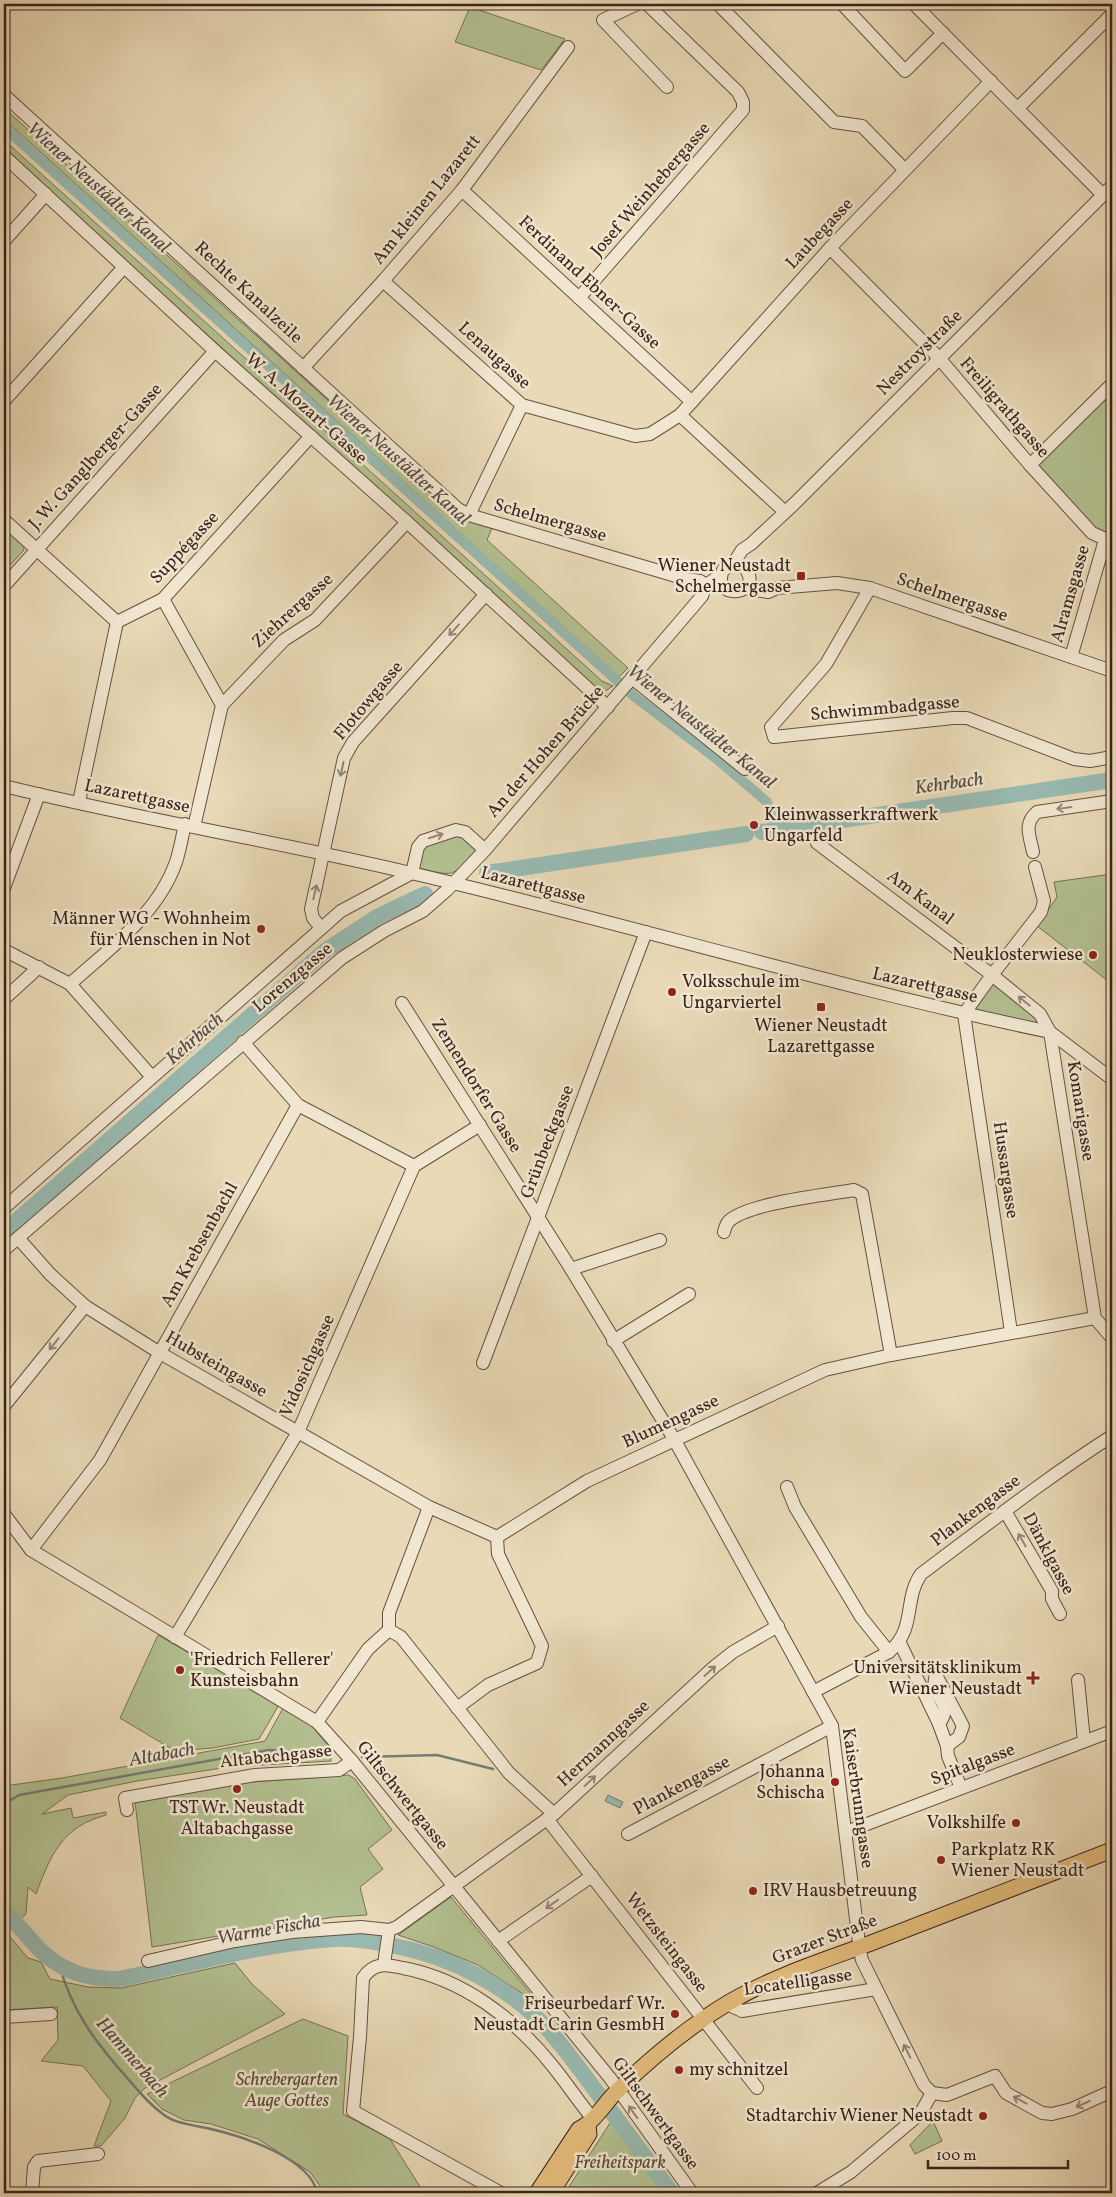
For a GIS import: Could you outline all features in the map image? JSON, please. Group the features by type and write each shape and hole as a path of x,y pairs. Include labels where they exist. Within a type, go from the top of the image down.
{"main road":[{"name":"Grazer Straße","path":"537,2193 579,2129 673,2041 727,2004 774,1978 1112,1850"},
{"name":"Grazer Straße","path":"551,2193 589,2134 602,2108"}],"street":[{"path":"637,4 603,20 667,87"},
{"name":"Josef Weinhebergasse","path":"579,298 743,110 743,102 738,92 647,4"},
{"path":"718,4 834,122 862,126 904,169"},
{"path":"842,4 905,71 943,33"},
{"path":"914,4 1018,108 1108,191"},
{"path":"1018,108 1112,14"},
{"name":"Am kleinen Lazarett","path":"303,368 383,281 462,190 568,47"},
{"name":"Laubegasse","path":"680,414 830,248 904,169 991,81"},
{"name":"Rechte Kanalzeile","path":"4,95 458,509 469,515"},
{"name":"W. A. Mozart-Gasse","path":"4,156 214,351 611,704"},
{"name":"Ferdinand Ebner-Gasse","path":"462,190 692,402"},
{"name":"Nestroystraße","path":"723,581 727,566 743,574 742,550 785,512 1108,191"},
{"path":"4,241 46,194"},
{"name":"Freiligrathgasse","path":"830,248 939,358 1030,465 1092,533 1109,541"},
{"path":"4,401 124,267"},
{"name":"Lenaugasse","path":"383,281 522,405 635,436 650,434 680,414"},
{"name":"J. W. Ganglberger-Gasse","path":"4,586 214,351"},
{"path":"1030,465 1112,384"},
{"path":"469,515 522,405"},
{"path":"680,414 785,512"},
{"name":"Suppégasse","path":"117,622 163,599 311,436"},
{"name":"Schelmergasse","path":"469,515 686,579 704,590"},
{"path":"4,520 117,622 79,802"},
{"name":"Ziehrergasse","path":"222,705 284,640 315,620 407,522"},
{"name":"Alramsgasse","path":"1071,656 1109,541"},
{"path":"723,581 734,592 743,574"},
{"name":"Schelmergasse","path":"743,574 776,588 837,583 870,588 1112,671"},
{"name":"An der Hohen Brücke","path":"454,883 485,850 611,704 704,590 723,581"},
{"name":"Schwimmbadgasse","path":"870,588 826,664 771,727 774,737 967,718 1074,759 1090,760 1112,757"},
{"name":"Flotowgasse","path":"321,928 313,918 311,909 344,758 353,742 486,594"},
{"path":"70,984 136,925 160,895 176,862 189,825 222,705 163,599"},
{"path":"631,679 745,769"},
{"name":"Lazarettgasse","path":"4,786 412,873 838,983 964,1014 1050,1032"},
{"path":"4,888 39,794"},
{"path":"1033,852 1028,826 1030,818 1037,812 1112,801"},
{"path":"4,1208 341,910 412,873 418,847 423,841 456,830 465,832 485,850"},
{"name":"Am Kanal","path":"818,842 992,975 1040,1014 1050,1032 1112,1079"},
{"path":"964,1014 1042,912 1044,900 1037,872"},
{"name":"Lorenzgasse","path":"4,1250 342,958 384,931 435,903 454,883"},
{"name":"Grünbeckgasse","path":"483,1363 646,932"},
{"path":"4,950 70,984 152,1076"},
{"path":"4,999 39,967"},
{"name":"Zemendorfer Gasse","path":"402,1003 571,1269 674,1439"},
{"name":"Hussargasse","path":"964,1014 1011,1332"},
{"name":"Komarigasse","path":"1050,1032 1095,1318"},
{"path":"243,1042 298,1106 414,1166 480,1125"},
{"name":"Am Krebsenbachl","path":"31,1550 100,1460 298,1106"},
{"name":"Vidosichgasse","path":"175,1637 298,1432 414,1166"},
{"path":"724,1232 726,1222 741,1213 788,1201 854,1190 862,1194 891,1355"},
{"name":"Hubsteingasse","path":"18,1238 50,1274 85,1306 160,1353 429,1507 497,1537"},
{"path":"571,1269 660,1240"},
{"path":"613,1341 689,1294"},
{"path":"4,1406 85,1306"},
{"path":"1095,1318 1112,1338"},
{"name":"Blumengasse","path":"497,1537 587,1482 674,1439 825,1370 891,1355 1095,1318"},
{"name":"Plankengasse","path":"900,1643 907,1626 914,1584 921,1574 1074,1461 1112,1436"},
{"name":"Kaiserbrunngasse","path":"674,1439 832,1726 862,1960 924,2085 932,2093"},
{"path":"787,1487 795,1507 860,1617 889,1652"},
{"path":"317,1722 368,1649 389,1630 389,1613 429,1507"},
{"name":"Dänklgasse","path":"1005,1511 1052,1591 1052,1599 1060,1614"},
{"name":"Giltschwertgasse","path":"4,1514 31,1550 317,1722 352,1761 498,1941 602,2108 692,2193"},
{"path":"457,1708 488,1685 538,1663 542,1646 498,1554 497,1537"},
{"name":"Hermanngasse","path":"389,1933 550,1816 714,1667 733,1652 778,1626"},
{"name":"Wetzsteingasse","path":"389,1630 401,1637 509,1773 550,1816 592,1876 757,2088"},
{"path":"813,1692 889,1652 900,1643 939,1724 947,1746 948,1756 961,1788"},
{"path":"939,1724 945,1716 946,1710 935,1690 934,1682 936,1675 963,1726 959,1737 947,1746"},
{"path":"1078,1680 1084,1741"},
{"name":"Plankengasse","path":"628,1834 832,1726"},
{"name":"Spitalgasse","path":"846,1832 1112,1731"},
{"name":"Altabachgasse","path":"126,1810 125,1798 255,1774 339,1770 352,1761"},
{"path":"498,1941 592,1876"},
{"path":"148,1962 235,1941 292,1932 361,1927 389,1933 384,1959 368,1970 363,1978 353,2111 501,2193"},
{"path":"384,1959 446,1981 476,1996 529,2039 551,2064 602,2108"},
{"name":"Locatelligasse","path":"727,2004 742,2011 876,1989"},
{"path":"4,2016 51,2014"},
{"path":"817,2193 851,2172 920,2114 932,2093 947,2095 995,2076 1006,2093 1042,2113 1052,2114 1072,2109 1112,2091"},
{"path":"32,2193 34,2167 38,2161 98,2154"}],"green space":[{"path":"470,7 565,39 541,70 455,42"},
{"path":"4,108 456,516 492,528 487,540 628,668 619,677 4,119"},
{"path":"4,140 602,681 613,686 602,693 4,150"},
{"path":"1112,391 1112,536 1098,533 1038,465"},
{"path":"4,526 23,543 24,550 4,572"},
{"path":"457,834 462,835 476,850 456,871 439,873 417,868 424,846"},
{"name":"Neuklosterwiese","path":"1112,874 1112,984 1037,926 1057,897 1054,882"},
{"path":"992,984 1034,1012 1038,1022 1035,1024 975,1010"},
{"name":"'Friedrich Fellerer' Kunsteisbahn","path":"158,1635 279,1705 259,1739 213,1748 175,1751 120,1718"},
{"path":"283,1708 311,1725 330,1748 331,1761 229,1767 137,1781 68,1795 42,1814 71,1808 73,1818 106,1812 106,1815 91,1820 79,1827 60,1844 47,1866 36,1894 28,1887 26,1914 6,1932 28,1958 41,1962 50,1979 88,1987 121,1988 235,1963 252,1984 285,2014 145,2088 135,2098 125,2118 101,2146 94,2146 111,2101 83,2066 41,2061 58,2040 57,2007 4,2010 4,1786 62,1778 265,1741"},
{"path":"349,1775 355,1779 392,1830 368,1849 383,1869 360,1887 367,1915 334,1917 152,1947 135,1802 252,1782"},
{"path":"451,1897 540,2005 478,1965 398,1935"},
{"name":"Schrebergarten Auge Gottes","path":"303,2019 348,2036 343,2114 390,2139 424,2193 325,2193 310,2172 258,2139 211,2124 184,2120 162,2109 147,2094"},
{"name":"Freiheitspark","path":"620,2112 680,2193 565,2193 610,2123"},
{"path":"933,2121 942,2141 915,2154 910,2145"}],"water":[{"path":"608,1795 623,1802 620,1808 605,1801"}],"waterway":[{"name":"Wiener Neustädter Kanal","path":"4,127 635,697 718,760 767,802 771,814"},
{"name":"Kehrbach","path":"762,832 1112,780"},
{"name":"Wiener Neustädter Kanal","path":"772,817 775,830"},
{"name":"Kehrbach","path":"487,873 746,834"},
{"name":"Kehrbach","path":"4,1232 325,951 377,917 425,894"},
{"name":"Altabach","path":"4,1804 19,1795 269,1750 329,1755"},
{"name":"Altabach","path":"362,1757 437,1755 493,1769"},
{"name":"Warme Fischa","path":"4,1912 50,1959 68,1970 97,1978 119,1979 226,1955 308,1941 335,1939 358,1940 395,1946 437,1957 457,1965 477,1975 513,1998 546,2027 576,2064 672,2193"},
{"name":"Hammerbach","path":"59,1964 64,1981 86,2026 117,2066 156,2109 177,2121 224,2132 273,2150 302,2169 312,2180 317,2193"}],"place":[{"name":"Wiener Neustadt Schelmergasse","path":"801,576"},
{"name":"Kleinwasserkraftwerk Ungarfeld","path":"754,825"},
{"name":"Männer WG - Wohnheim für Menschen in Not","path":"261,929"},
{"name":"Neuklosterwiese","path":"1093,955"},
{"name":"Volksschule im Ungarviertel","path":"672,992"},
{"name":"Wiener Neustadt Lazarettgasse","path":"821,1007"},
{"name":"'Friedrich Fellerer' Kunsteisbahn","path":"180,1670"},
{"name":"Universitätsklinikum Wiener Neustadt","path":"1033,1678"},
{"name":"Johanna Schischa","path":"835,1782"},
{"name":"TST Wr. Neustadt Altabachgasse","path":"237,1789"},
{"name":"Volkshilfe","path":"1016,1823"},
{"name":"Parkplatz RK Wiener Neustadt","path":"941,1860"},
{"name":"IRV Hausbetreuung","path":"753,1891"},
{"name":"Friseurbedarf Wr. Neustadt Carin GesmbH","path":"675,2014"},
{"name":"my schnitzel","path":"679,2070"},
{"name":"Stadtarchiv Wiener Neustadt","path":"983,2116"}]}
